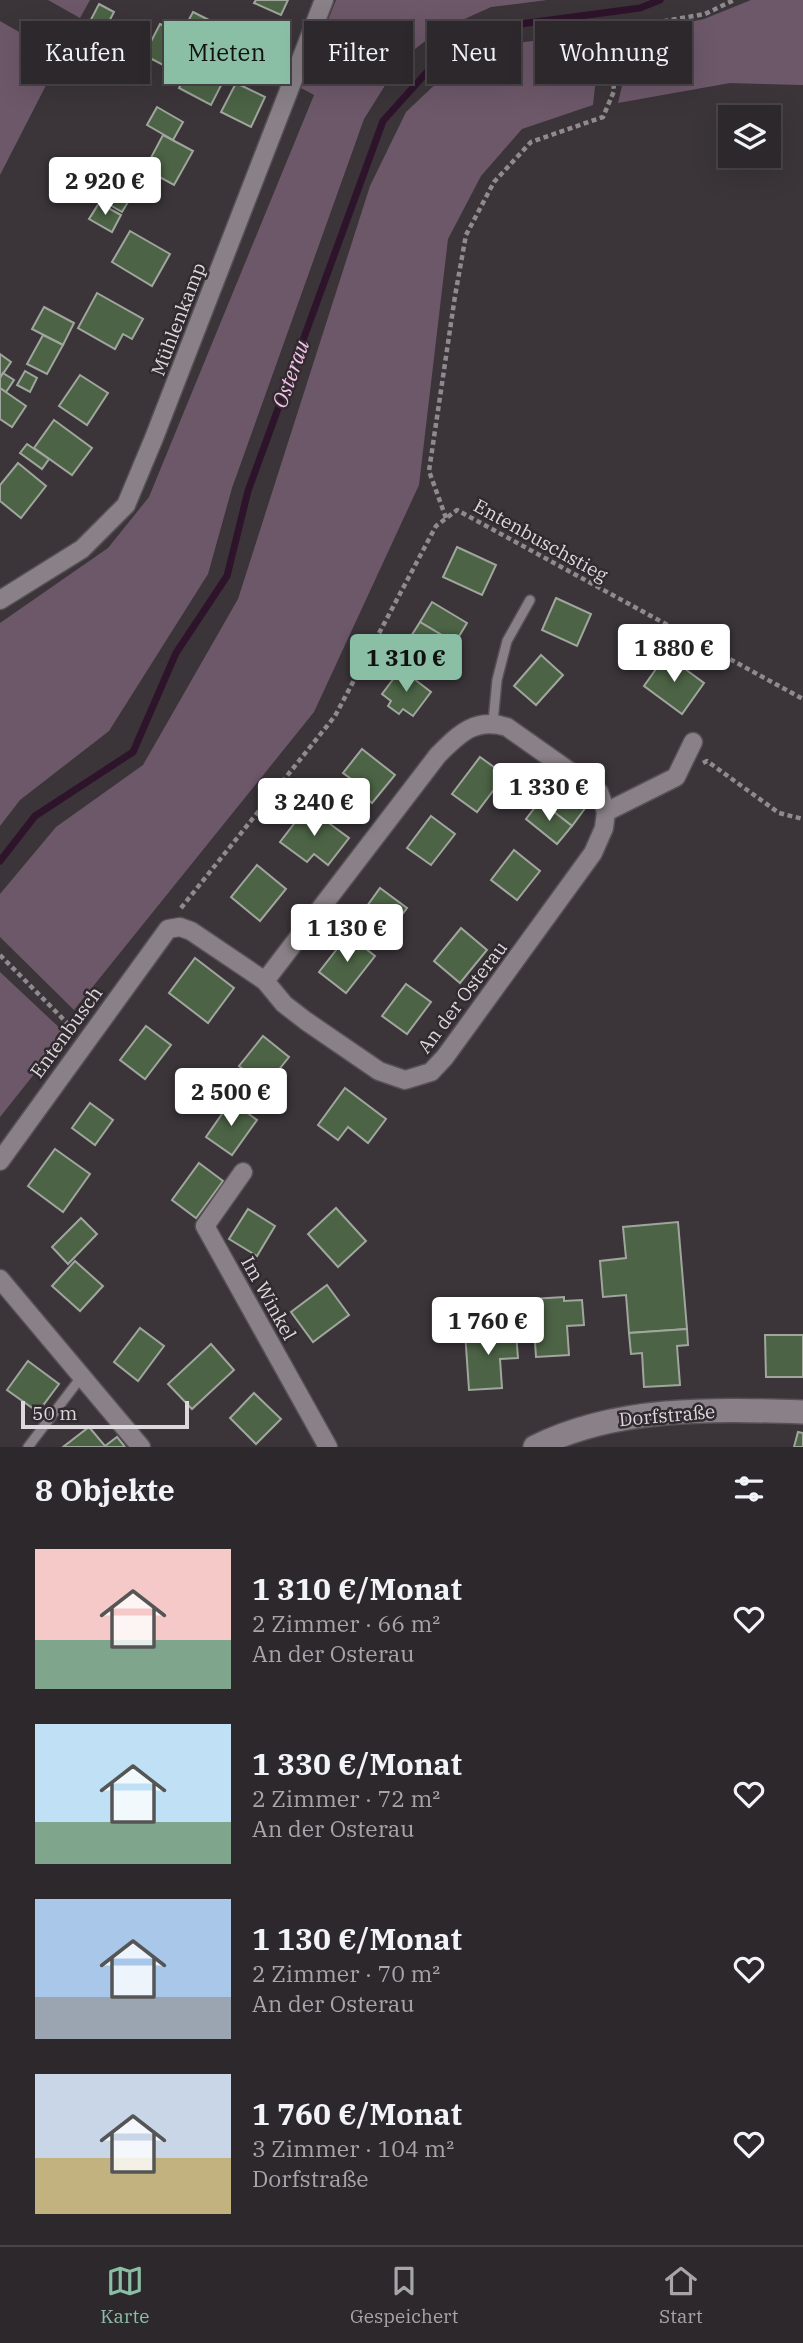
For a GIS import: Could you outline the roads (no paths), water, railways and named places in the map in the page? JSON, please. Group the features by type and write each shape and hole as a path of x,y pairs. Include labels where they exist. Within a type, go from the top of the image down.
{"street":[{"name":"Mühlenkamp","path":"0,600 82,550 126,505 324,0"},
{"path":"265,981 438,755 466,730 493,722 507,727 599,792 606,812 676,777 693,743"},
{"name":"An der Osterau","path":"168,929 180,927 191,931 265,981 295,1013 379,1071 405,1080 431,1072 485,1004 593,853 604,828 606,812"},
{"name":"Entenbusch","path":"0,1161 168,929"},
{"name":"Im Winkel","path":"243,1172 205,1226 328,1447"},
{"path":"0,1279 141,1447"},
{"name":"Dorfstraße","path":"536,1447 552,1438 611,1419 699,1411 803,1412"}],"lane":[{"path":"493,722 497,680 507,641 530,600"},
{"path":"27,1447 82,1376"}],"waterway":[{"name":"Osterau","path":"0,861 35,816 133,752 176,653 227,576 248,491 383,121 444,53 490,28 640,8 660,0"}]}
